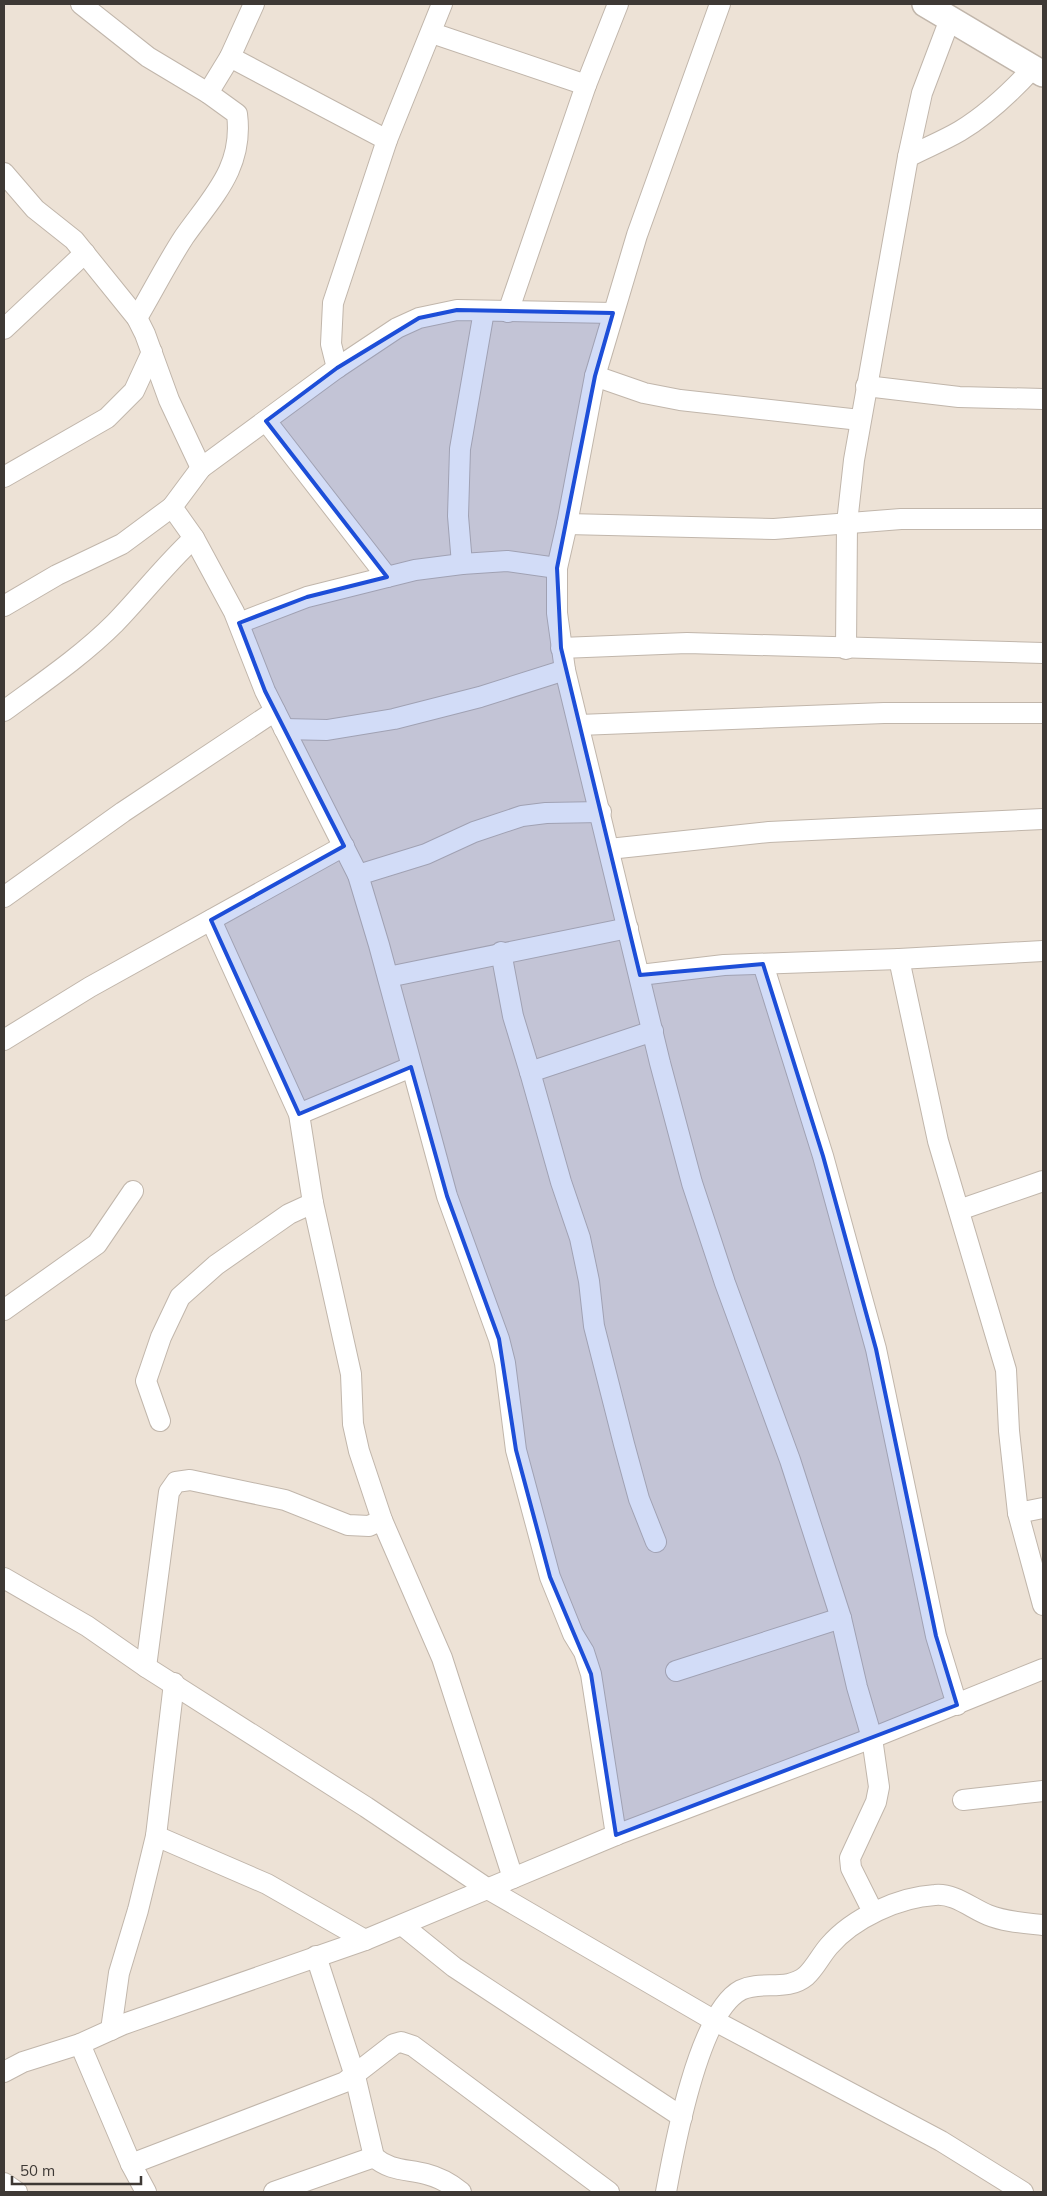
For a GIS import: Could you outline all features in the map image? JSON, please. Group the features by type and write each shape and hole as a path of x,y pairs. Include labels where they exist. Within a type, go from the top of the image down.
{"street":[{"path":"81,4 148,57 208,93 238,114 240,132 230,173 183,238 137,318"},
{"path":"208,93 230,57 254,4"},
{"path":"337,368 331,344 332,302 387,140 432,33 442,4"},
{"path":"508,312 586,85 618,4"},
{"path":"720,4 636,235 595,376 557,568 556,589 561,648 565,670 692,1183 725,1283 790,1460 841,1618 857,1687 872,1738 878,1786 876,1802 850,1858 851,1868 873,1912"},
{"path":"908,157 974,122 1038,71 925,4"},
{"path":"846,649 847,523 860,420 893,248 915,116 950,19"},
{"path":"432,33 586,85"},
{"path":"230,57 387,140"},
{"path":"4,173 35,208 74,240 137,318 152,352 169,400 201,468"},
{"path":"4,329 85,254"},
{"path":"6,601 122,544 172,507 201,468 337,368 397,328 419,318 457,310 613,313"},
{"path":"462,564 458,516 460,449 484,312"},
{"path":"4,478 106,418 134,391 152,352"},
{"path":"595,376 644,392 680,400 860,420"},
{"path":"866,386 959,397 1043,399"},
{"path":"266,421 387,577"},
{"path":"172,507 194,538 239,624 275,711 358,875 388,977 447,1196 499,1340 505,1363 516,1450 550,1577 573,1634 584,1652 591,1674 616,1835"},
{"path":"567,524 774,529 901,519 1043,519"},
{"path":"4,710 93,644 170,560 194,538"},
{"path":"239,624 307,597 387,577 462,564 507,561 557,568"},
{"path":"561,648 687,644 1043,654"},
{"path":"284,729 327,730 394,718 480,697 565,670"},
{"path":"4,897 123,812 275,711"},
{"path":"579,725 884,713 1043,713"},
{"path":"358,875 426,854 474,832 522,816 546,813 601,812"},
{"path":"610,849 769,832 1043,819"},
{"path":"4,1040 90,987 344,846"},
{"path":"211,920 299,1114 313,1203 351,1374 353,1424 359,1451 382,1520 442,1658 513,1878"},
{"path":"388,977 501,952 628,928"},
{"path":"640,975 724,964 899,959 1043,951"},
{"path":"501,952 513,1016 561,1182 580,1238 589,1282 594,1326 624,1444 639,1498 656,1542"},
{"path":"899,959 938,1141 1006,1370 1009,1431 1018,1513 1043,1605"},
{"path":"763,964 815,1129 876,1349 936,1636 957,1705"},
{"path":"530,1072 653,1031"},
{"path":"299,1114 411,1067"},
{"path":"959,1210 1043,1181"},
{"path":"4,1310 97,1244 133,1191"},
{"path":"160,1421 146,1381 161,1337 180,1297 216,1265 289,1214 313,1203"},
{"path":"146,1667 170,1492 176,1482 190,1480 285,1500 348,1525 369,1526 382,1520"},
{"path":"1018,1513 1043,1508"},
{"path":"4,1578 87,1626 146,1667 174,1683 488,1888 715,2021 941,2141 1024,2192"},
{"path":"676,1671 841,1618"},
{"path":"4,2072 23,2062 80,2044 111,2030 365,1940 616,1835 957,1705 1043,1669"},
{"path":"111,2030 119,1973 138,1910 156,1836 174,1683"},
{"path":"964,1800 1043,1791"},
{"path":"156,1836 259,1880 365,1940"},
{"path":"666,2192 682,2117 698,2062 715,2021 729,2000 740,1991 749,1987 789,1984 799,1981 807,1975 837,1937 873,1912 924,1897 941,1895 988,1915 1043,1925"},
{"path":"402,1925 454,1967 682,2117"},
{"path":"316,1956 355,2076 374,2157 390,2168 428,2174 461,2192"},
{"path":"130,2164 338,2085 355,2076 394,2044 408,2042 609,2192"},
{"path":"80,2044 142,2189"},
{"path":"274,2192 374,2157"},
{"path":"4,2183 16,2192"}],"highlighted area":[{"path":"457,310 613,313 595,376 557,568 561,648 640,975 763,964 823,1156 876,1349 936,1636 957,1705 616,1835 591,1674 550,1577 516,1450 499,1339 447,1196 411,1067 299,1114 211,920 344,846 265,691 239,623 307,597 387,577 266,421 337,368 419,318"}]}
